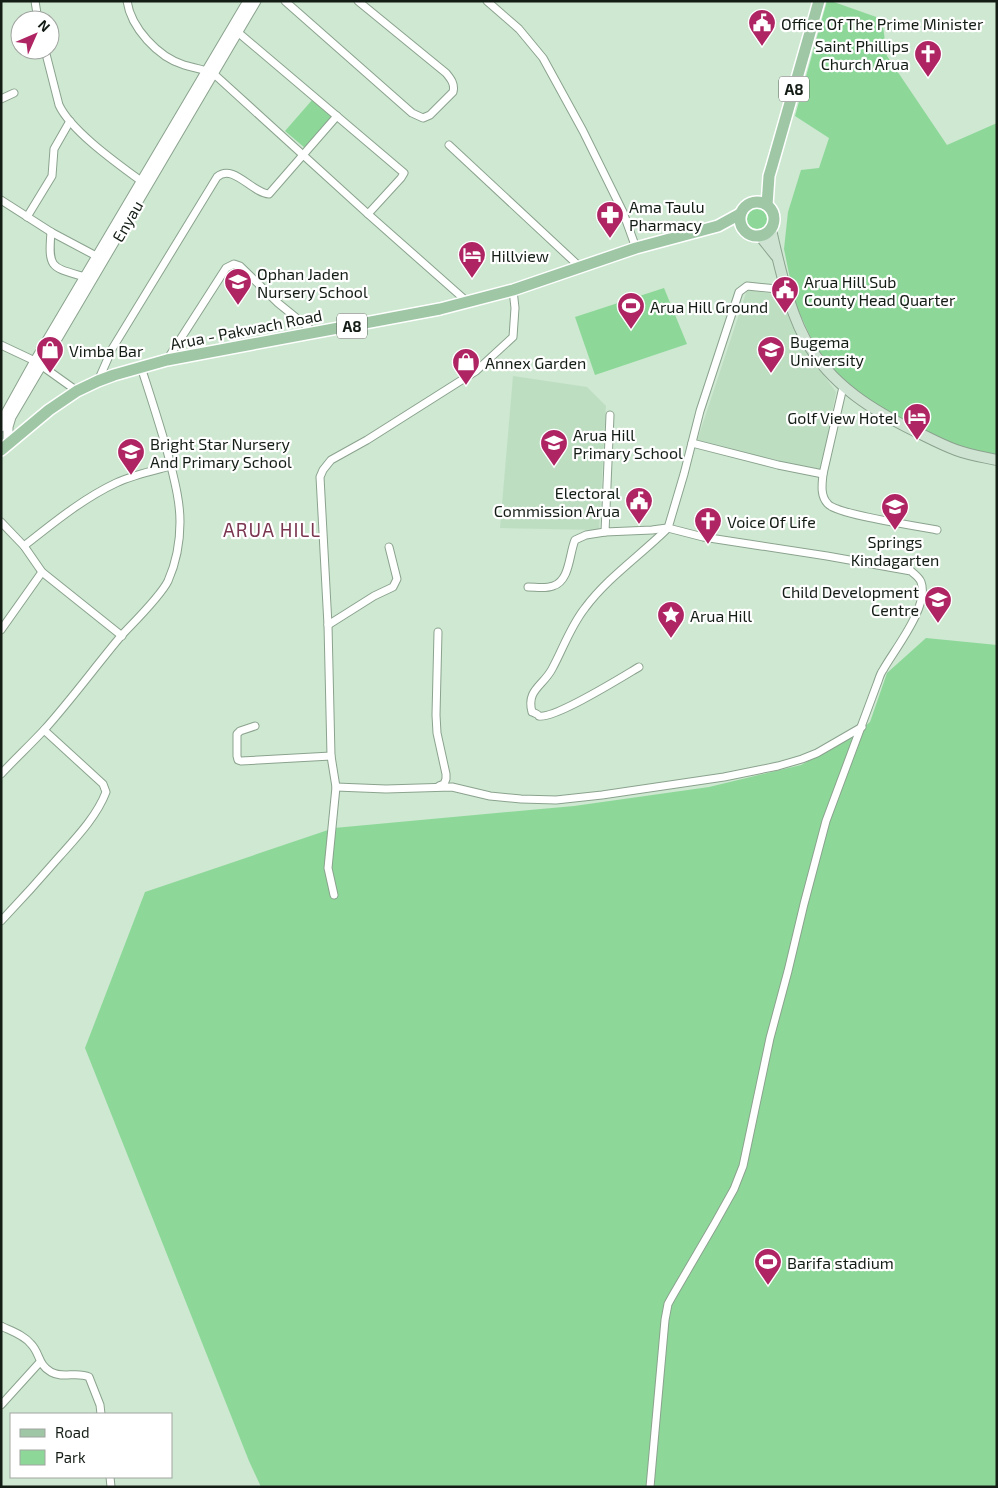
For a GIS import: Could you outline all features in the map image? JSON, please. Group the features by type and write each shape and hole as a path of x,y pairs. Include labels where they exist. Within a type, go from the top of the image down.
{"main road":[{"name":"A8","path":"740,214 769,176 818,1"},
{"path":"767,205 769,176"},
{"path":"740,214 740,224 745,232 752,236 766,234 770,230 774,219 773,211 767,205 760,202 751,202"},
{"name":"Arua - Pakwach Road","path":"5,446 49,410 77,391 98,381 166,360 464,304 513,290 636,248 718,226 740,214"},
{"name":"Arua - Pakwach Road","path":"718,226 745,232"},
{"path":"770,230 798,324 811,349 843,387 883,414 956,451 997,460"},
{"path":"760,236 778,259"}],"street":[{"path":"127,1 132,22 156,48 169,58 183,65 211,72 463,298 464,304"},
{"name":"Enyau","path":"1,427 5,415 38,363 211,72 235,30 248,1"},
{"name":"Enyau","path":"235,30 256,1"},
{"path":"285,1 412,113 423,118 430,115 453,92 452,81 446,73 358,1"},
{"path":"487,1 518,29 543,58 623,212 636,248"},
{"path":"235,30 404,173 402,178 368,214"},
{"path":"48,60 62,112 116,163 141,180"},
{"name":"Enyau","path":"5,446 10,417 38,363 85,278 101,258 141,180 211,72"},
{"path":"1,100 14,94"},
{"path":"98,381 112,350 217,176 229,173 269,194 337,116"},
{"path":"27,217 52,176 54,149 70,121"},
{"path":"449,145 580,267"},
{"path":"1,200 52,232 101,258"},
{"path":"52,232 49,254 53,264 62,270 85,278"},
{"path":"166,360 226,268 234,264 240,266 278,303 316,332"},
{"path":"639,667 576,704 548,715 539,716 532,712 530,704 532,694 552,670 572,627 584,609 597,593 668,528 700,411 739,292 747,286 787,290"},
{"path":"334,894 328,868 336,787 331,756 328,625 320,477 322,470 331,460 367,440 476,371 513,337 515,308 513,290"},
{"path":"1,345 38,363 77,391"},
{"path":"1,774 44,730 167,583 175,562 180,522 179,501 160,426 141,368"},
{"path":"843,387 823,474 823,495 828,504 836,509 861,516 937,530"},
{"path":"604,532 610,415"},
{"path":"692,443 823,474"},
{"path":"24,546 67,514 115,483 171,466"},
{"path":"1,522 24,546 42,572 122,636"},
{"path":"528,587 550,587 556,585 565,574 575,540 586,535 668,528 703,537 911,571 919,578 922,584 922,596 914,619 883,670 826,821 770,1038 743,1166 734,1189 716,1223 668,1304 650,1487"},
{"path":"328,625 374,596 393,587 397,579 389,547"},
{"path":"1,630 42,572"},
{"path":"438,632 436,725 445,764 446,779 444,784 439,786"},
{"path":"255,726 240,731 237,734 237,756 241,762 331,756"},
{"path":"336,787 386,789 452,786 490,796 556,800 627,792 724,777 802,759 817,753 862,727"},
{"path":"1,920 35,885 69,845 96,812 106,792 103,784 44,730"},
{"path":"1,1326 31,1343 40,1362 52,1373 89,1377 101,1413"},
{"path":"1,1405 40,1362"}],"shaded area":[{"name":"Bugema University","path":"747,290 780,295 794,330 836,392 821,471 697,441"},
{"name":"Arua Hill Primary School","path":"513,376 587,387 606,406 599,530 500,528"}],"green space":[{"path":"827,1 882,19 887,56 947,145 997,123 997,459 974,455 889,416 850,388 817,351 795,303 784,249 788,212 801,170 819,168 829,138 795,116"},
{"path":"313,99 333,116 305,148 285,131"},
{"path":"757,206 767,210 771,220 767,230 757,234 747,230 743,220 747,210"},
{"name":"Arua Hill Ground","path":"664,288 687,344 595,375 575,317"},
{"path":"926,638 997,645 997,1487 261,1487 85,1048 145,892 334,828 574,806 709,787 801,765 852,737 870,722 887,673"}],"place":[{"name":"Office Of The Prime Minister","path":"762,47"},
{"name":"Saint Phillips Church Arua","path":"928,78"},
{"name":"Ama Taulu Pharmacy","path":"610,239"},
{"name":"Hillview","path":"472,279"},
{"name":"Ophan Jaden Nursery School","path":"238,306"},
{"name":"Arua Hill Sub County Head Quarter","path":"785,314"},
{"name":"Arua Hill Ground","path":"631,330"},
{"name":"Vimba Bar","path":"50,374"},
{"name":"Bugema University","path":"771,374"},
{"name":"Annex Garden","path":"466,386"},
{"name":"Golf View Hotel","path":"917,441"},
{"name":"Arua Hill Primary School","path":"554,467"},
{"name":"Bright Star Nursery And Primary School","path":"131,476"},
{"name":"Electoral Commission Arua","path":"639,525"},
{"name":"Springs Kindagarten","path":"895,531"},
{"name":"Voice Of Life","path":"708,545"},
{"name":"Child Development Centre","path":"938,624"},
{"name":"Arua Hill","path":"671,639"},
{"name":"Barifa stadium","path":"768,1286"}],"district":[{"name":"ARUA HILL","path":"272,529"}]}
